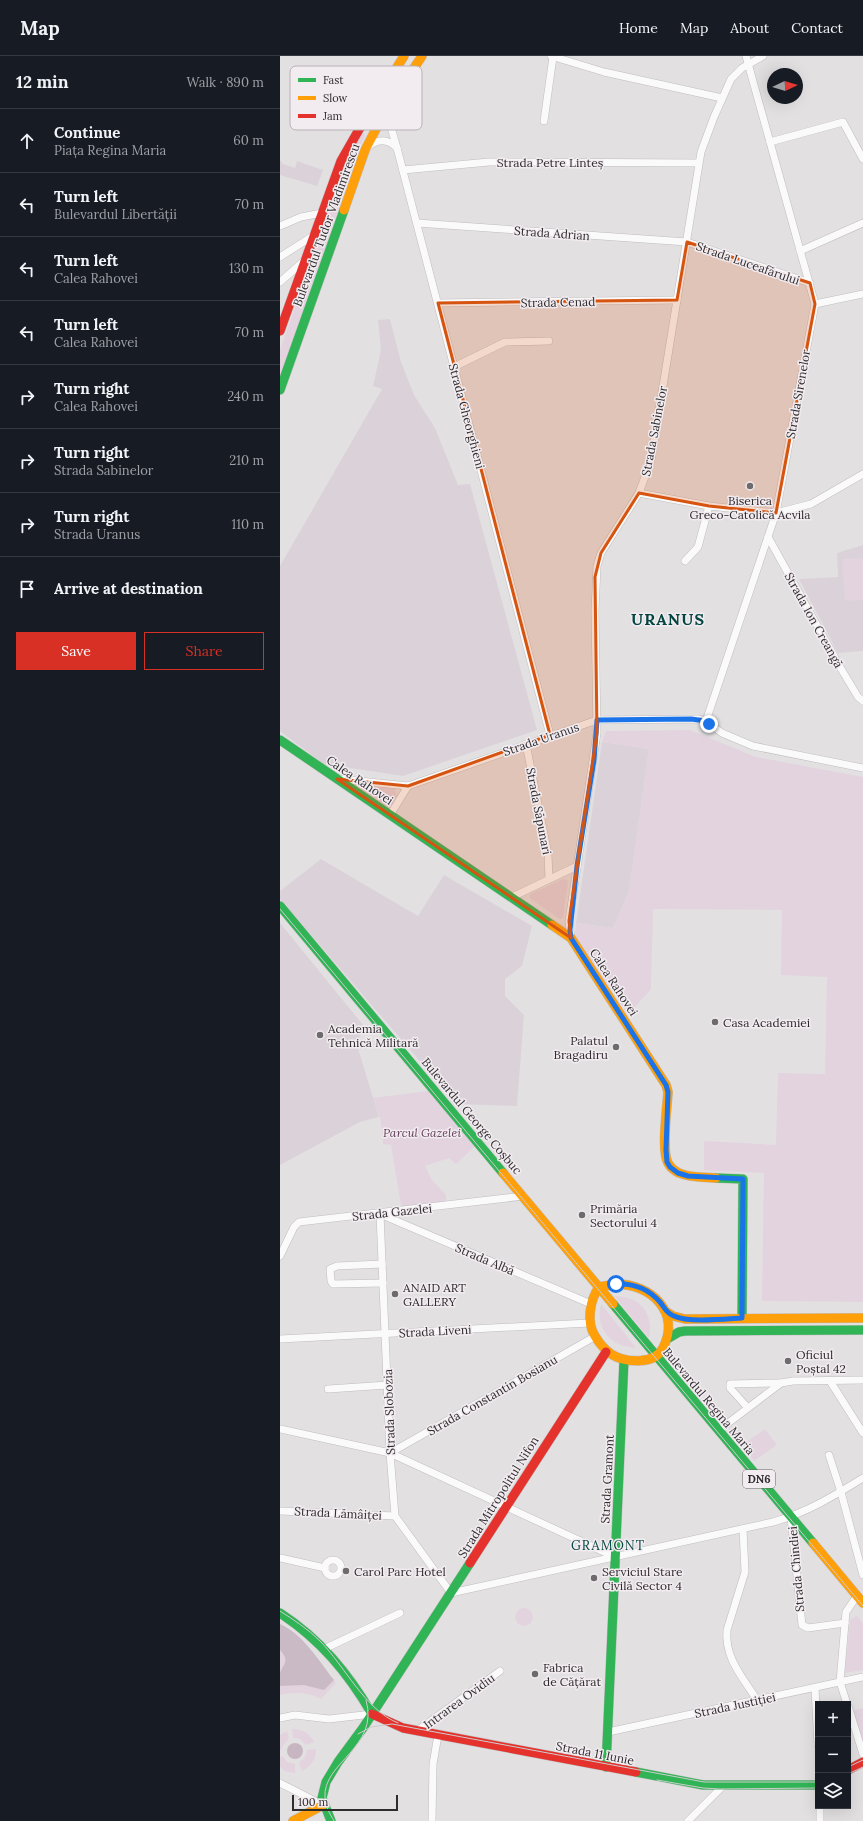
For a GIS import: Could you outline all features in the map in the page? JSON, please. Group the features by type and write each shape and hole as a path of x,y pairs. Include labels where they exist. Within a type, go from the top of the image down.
{"main road":[{"name":"Bulevardul Tudor Vladimirescu","path":"397,66 404,56"},
{"name":"Bulevardul Tudor Vladimirescu","path":"415,66 422,56"},
{"name":"Bulevardul Tudor Vladimirescu","path":"280,331 313,236 348,146 357,130"},
{"name":"Bulevardul Tudor Vladimirescu","path":"280,390 365,150 376,130"},
{"name":"Calea Rahovei","path":"280,740 510,898 571,938 666,1085 668,1092 666,1156 670,1167 678,1173 688,1176 743,1179 742,1318"},
{"name":"Bulevardul George Coșbuc","path":"280,906 600,1287"},
{"path":"625,1283 639,1286 651,1292 661,1303 665,1311 667,1321 667,1339 662,1350 656,1356 644,1360 624,1360 606,1352 594,1337 589,1322 593,1297 600,1287 625,1283"},
{"name":"Bulevardul Regina Maria","path":"600,1287 860,1599"},
{"path":"665,1311 673,1316 685,1319 863,1318"},
{"path":"667,1339 679,1332 685,1331 863,1330"},
{"name":"Strada Mitropolitul Nifon","path":"323,1805 322,1792 325,1780 372,1714 606,1352"},
{"name":"Strada Gramont","path":"606,1767 624,1360"},
{"path":"280,1613 308,1633 324,1649 361,1694 372,1714"},
{"name":"Strada 11 Iunie","path":"372,1714 395,1725 438,1735 704,1785 815,1785"},
{"path":"851,1768 863,1762"},
{"path":"293,1821 323,1805 331,1821"}],"street":[{"path":"544,121 552,56 604,72 722,98"},
{"name":"Strada Sirenelor","path":"706,721 776,513 815,304 746,56"},
{"name":"Strada Sabinelor","path":"571,938 569,921 594,760 597,720 595,611 597,566 601,553 639,493 651,460 687,242 698,163 714,117 734,75 748,64 763,56"},
{"path":"770,142 843,122 863,159"},
{"name":"Strada Gheorghieni","path":"392,130 550,735"},
{"path":"365,150 377,141 384,140 397,148"},
{"name":"Strada Petre Linteș","path":"403,170 489,162 698,163"},
{"path":"280,226 302,217 322,213"},
{"name":"Strada Adrian","path":"417,223 687,242"},
{"path":"800,251 863,223"},
{"path":"280,257 313,236"},
{"name":"Strada Luceafărului","path":"687,242 810,284"},
{"path":"283,280 306,258 304,247 297,246"},
{"path":"283,280 292,276 295,277 296,285"},
{"path":"815,304 863,294"},
{"name":"Strada Cenad","path":"438,304 677,300"},
{"path":"454,367 501,343 549,341"},
{"path":"639,493 709,506 776,513 811,504 863,474"},
{"path":"685,560 698,547 709,506"},
{"name":"Strada Ion Creangă","path":"768,537 840,667 858,697 863,701"},
{"name":"Strada Uranus","path":"337,779 408,786 550,735 597,720 691,719 706,721"},
{"path":"706,721 722,734 753,746 863,768"},
{"name":"Strada Săpunari","path":"526,744 548,854 549,879"},
{"path":"390,816 408,786"},
{"path":"510,898 577,866"},
{"name":"Strada Gazelei","path":"280,1256 294,1227 299,1222 380,1214 524,1196"},
{"name":"Strada Slobozia","path":"380,1214 390,1453 395,1516"},
{"name":"Strada Albă","path":"380,1214 591,1304"},
{"path":"382,1264 337,1266 330,1269 331,1281 333,1284 383,1284"},
{"name":"Strada Liveni","path":"280,1339 589,1322"},
{"name":"Strada Constantin Bosianu","path":"390,1453 594,1337"},
{"path":"748,1408 730,1388 730,1384 863,1380"},
{"path":"830,1381 863,1433"},
{"path":"719,1430 781,1383"},
{"path":"328,1389 388,1385"},
{"path":"280,1429 390,1453 615,1557"},
{"path":"829,1455 841,1492 863,1575"},
{"path":"395,1516 451,1593 743,1529 791,1517 841,1492 863,1478"},
{"name":"Strada Lămâiței","path":"280,1511 395,1516"},
{"name":"Strada Chindiei","path":"791,1517 802,1625 808,1628 845,1623"},
{"path":"743,1529 744,1572 726,1638 727,1647 733,1662 757,1700"},
{"path":"280,1558 325,1568"},
{"path":"847,1701 840,1682 846,1612 860,1599"},
{"path":"324,1649 400,1613"},
{"name":"Intrarea Ovidiu","path":"418,1730 500,1671"},
{"name":"Strada Justiției","path":"608,1732 863,1677"},
{"path":"815,1688 818,1737"},
{"path":"280,1718 295,1715 329,1719 372,1714"},
{"path":"851,1715 863,1754"},
{"path":"432,1821 433,1764 438,1735"},
{"path":"280,1783 323,1805"},
{"path":"688,1821 723,1786"},
{"path":"820,1809 820,1821"}],"highlighted area":[{"path":"687,242 810,283 815,304 776,513 709,506 639,493 601,553 595,577 597,733 569,921 571,938 337,779 408,786 550,735 438,303 677,300"}],"shaded area":[{"path":"280,160 283,164 295,168 297,161 323,170 317,186 280,175"},
{"path":"390,319 401,362 414,395 435,428 458,485 470,484 537,730 403,776 324,764 280,731 280,566 382,389 373,386 381,350 378,320"},
{"path":"863,545 863,651 838,653 799,579 838,577 837,553"},
{"path":"602,742 649,749 629,891 613,928 576,923"},
{"path":"321,859 418,916 444,875 532,926 522,966 505,979 505,996 524,1015 517,1106 457,1104 280,899 280,891"},
{"name":"Academia Tehnică Militară","path":"280,923 363,1025 357,1045 379,1117 360,1122 280,1165"},
{"path":"280,1624 289,1629 303,1641 334,1680 324,1690 304,1685 280,1686 280,1673 285,1662 285,1657 280,1650"},
{"path":"295,1743 301,1745 303,1751 301,1757 295,1759 289,1757 287,1751 289,1745"}],"green space":[{"path":"361,133 364,133 365,136 355,154 349,179 280,376 280,350 341,178"},
{"path":"863,558 863,600 845,601 842,559"},
{"path":"690,730 756,757 863,777 863,1302 762,1301 764,1173 704,1170 704,1141 776,1145 778,1073 825,1074 827,977 781,975 782,910 653,909 651,989 628,1015 575,937 576,923 613,928 629,891 649,749 602,742 606,731"},
{"path":"363,784 391,786 395,790 396,794 394,804 387,808 360,792"},
{"path":"563,879 567,880 568,882 563,917 560,919 529,897 531,894"},
{"name":"Parcul Gazelei","path":"429,1091 475,1146 456,1164 449,1158 425,1166 432,1180 446,1195 446,1207 402,1211 391,1145 383,1144 381,1121 373,1098"},
{"path":"614,1296 631,1299 643,1307 649,1320 649,1338"},
{"path":"601,1304 636,1348 619,1344 607,1335 600,1321"},
{"path":"765,1429 777,1445 754,1461 742,1445"},
{"path":"520,1608 528,1608 533,1613 531,1624 528,1626 520,1626 515,1621 515,1613"},
{"path":"857,1616 863,1623 863,1670 845,1673 850,1620"},
{"path":"280,1624 297,1635 311,1650 336,1683 321,1699 301,1693 280,1695"},
{"path":"863,1708 863,1747 853,1711"},
{"path":"292,1729 305,1732 314,1742 306,1745 300,1739 293,1738"},
{"path":"287,1731 289,1739 280,1751 280,1735"},
{"path":"316,1749 312,1762 302,1771 299,1763 305,1757 307,1750"},
{"path":"283,1756 287,1762 295,1764 295,1773 285,1771 280,1767 280,1757"}],"tram line":[{"path":"280,909 863,1606"},
{"path":"280,1611 301,1625 320,1641 365,1698 386,1717 398,1723"},
{"path":"334,1821 326,1804 326,1785 332,1774 358,1743 365,1730 368,1717 366,1700"},
{"path":"358,1734 371,1727 392,1724 704,1782 815,1782"},
{"path":"851,1766 863,1760"},
{"path":"850,1773 863,1767"},
{"path":"657,1780 703,1788 720,1789 815,1788"}],"traffic: fast":[{"path":"280,390 344,210"},
{"path":"280,740 552,925"},
{"path":"280,906 503,1173"},
{"path":"716,1178 743,1179 742,1318"},
{"path":"613,1304 813,1543"},
{"path":"667,1339 679,1332 685,1331 863,1330"},
{"path":"606,1767 624,1360"},
{"path":"331,1821 322,1798 326,1782 338,1762 363,1728 470,1563"},
{"path":"280,1613 308,1634 332,1658 343,1671 372,1714"},
{"path":"636,1772 703,1785 815,1785"}],"traffic: slow":[{"path":"398,66 404,56"},
{"path":"415,66 422,56"},
{"path":"344,210 365,150 376,130"},
{"path":"552,925 571,938 666,1085 668,1092 665,1149 669,1164 683,1175 716,1178"},
{"path":"503,1173 613,1304"},
{"path":"616,1284 629,1285 641,1289 659,1302 665,1312 668,1323 668,1335 659,1354 647,1360 631,1361 611,1354 595,1336 592,1330 590,1318 593,1298 599,1287 616,1284"},
{"path":"665,1311 673,1316 685,1319 863,1318"},
{"path":"813,1543 863,1603"},
{"path":"293,1821 323,1805"}],"traffic: jam":[{"path":"280,331 341,161 359,130"},
{"path":"470,1563 606,1352"},
{"path":"372,1714 403,1728 636,1772"},
{"path":"851,1768 863,1762"}],"place":[{"name":"Biserica Greco-Catolică Acvila","path":"750,486"},
{"name":"Casa Academiei","path":"715,1022"},
{"name":"Academia Tehnică Militară","path":"320,1035"},
{"name":"Palatul Bragadiru","path":"616,1047"},
{"name":"Primăria Sectorului 4","path":"582,1215"},
{"name":"ANAID ART GALLERY","path":"395,1294"},
{"name":"Oficiul Poștal 42","path":"788,1361"},
{"name":"Carol Parc Hotel","path":"346,1571"},
{"name":"Serviciul Stare Civilă Sector 4","path":"594,1578"},
{"name":"Fabrica de Cățărat","path":"535,1674"}],"district":[{"name":"URANUS","path":"668,619"},
{"name":"GRAMONT","path":"608,1545"}],"route":[{"path":"616,1284 632,1284 651,1292 661,1303 665,1311 678,1318 742,1318 743,1179 688,1176 682,1175 670,1167 666,1156 668,1092 665,1082 571,938 569,921 594,760 597,720 698,719 706,721 709,724"}]}
